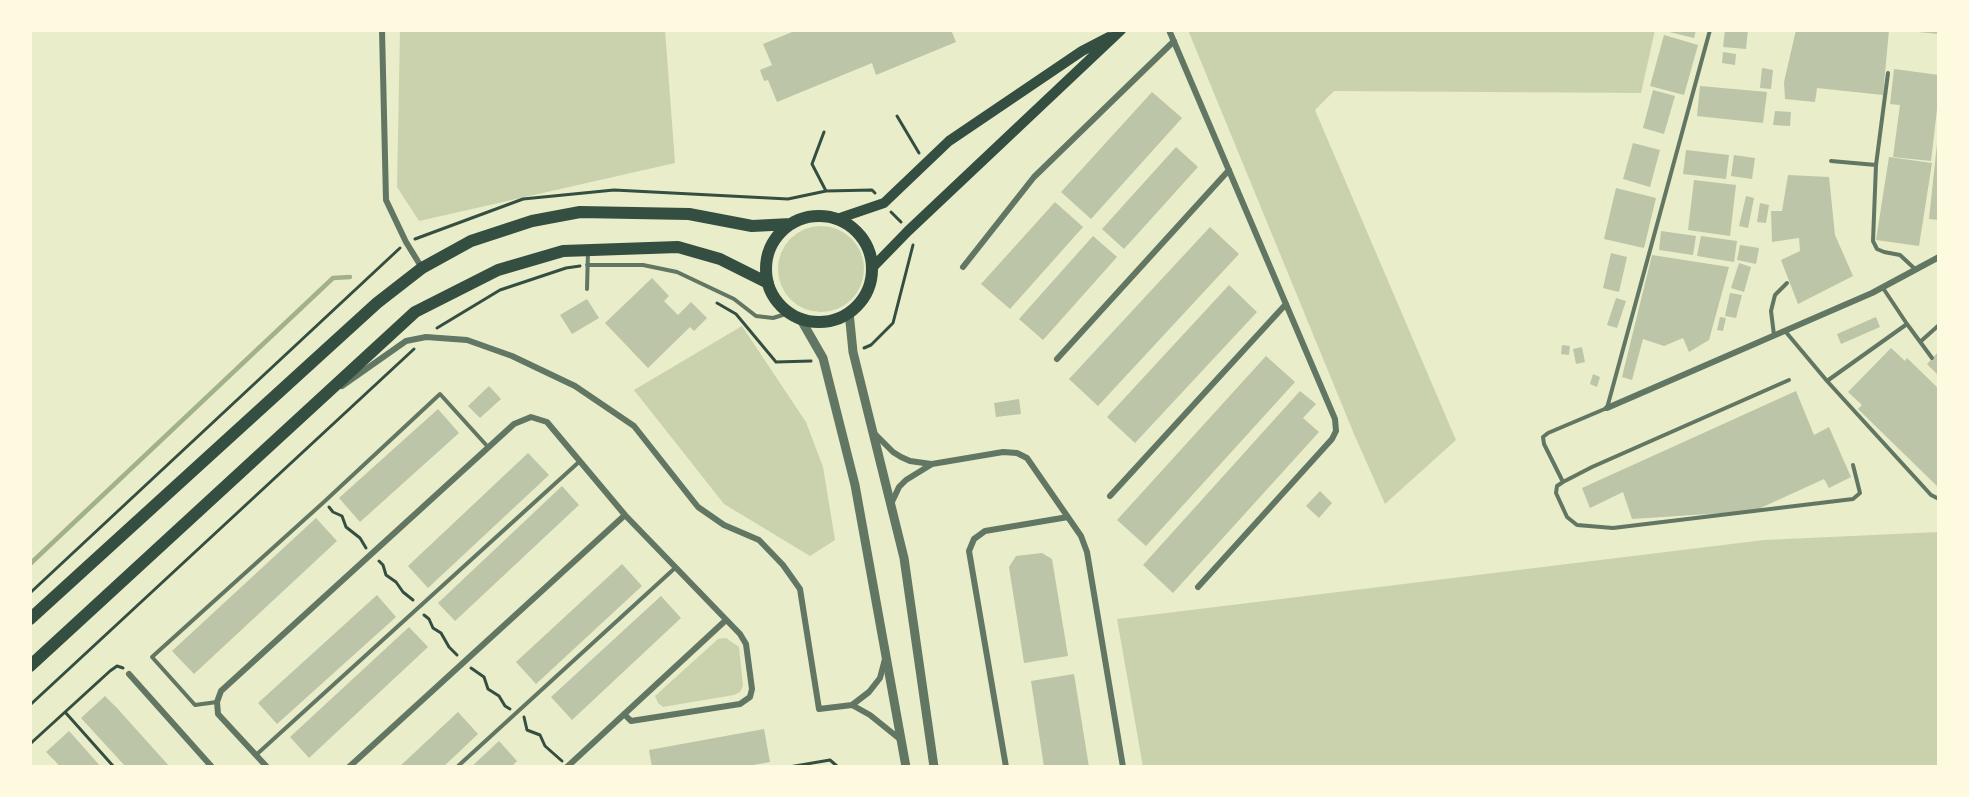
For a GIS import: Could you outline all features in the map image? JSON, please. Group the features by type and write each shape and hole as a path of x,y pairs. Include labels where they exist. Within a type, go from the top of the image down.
{"main road":[{"path":"837,219 884,203 949,141 1082,51 1121,30"},
{"path":"872,268 908,231 1121,30"},
{"path":"33,615 377,303 422,268 471,241 532,221 580,212 689,214 752,226 791,224"},
{"path":"822,216 837,219 852,227 863,238 870,253 872,268 870,283 863,297 849,312 821,322 795,316 776,300 768,283 766,264 770,248 791,224 806,217 822,216"},
{"path":"30,666 415,312 498,270 562,251 678,247 720,259 768,283"}],"street":[{"path":"382,30 386,200 406,242 422,268"},
{"path":"1169,30 1335,419 1336,431 1332,439 1198,586"},
{"path":"963,267 1034,177 1174,41"},
{"path":"1057,358 1229,170"},
{"path":"1607,408 1883,288 1939,257"},
{"path":"1110,496 1286,304"},
{"path":"849,312 853,352 904,558 934,767"},
{"path":"795,316 823,358 855,485 906,767"},
{"path":"311,408 406,341 426,337 467,340 512,356 575,386 634,426 698,507 724,525 759,540 783,565 800,589 819,709 852,705 869,692 880,678 886,654"},
{"path":"267,767 218,714 216,702 221,691 514,424 531,417 547,422 625,515 726,620 746,644 752,689 750,697 740,704 631,721 624,714"},
{"path":"874,433 893,452 910,461 932,464 1003,452 1017,453 1027,458 1082,536 1087,552 1123,767"},
{"path":"891,504 899,487 906,480 932,464"},
{"path":"350,767 625,515"},
{"path":"1006,767 969,551 974,539 985,531 1068,517"},
{"path":"567,767 726,620"},
{"path":"129,674 212,767"},
{"path":"852,705 870,715 901,741"}],"lane":[{"path":"1563,482 1544,444 1543,437 1607,408 1710,30"},
{"path":"1888,73 1876,165 1873,241 1877,249 1900,255 1916,270"},
{"path":"1831,161 1876,165"},
{"path":"587,289 588,251"},
{"path":"587,265 643,265 677,272 734,299 756,316 773,318 795,316"},
{"path":"1774,335 1772,311 1775,295 1788,283"},
{"path":"1883,288 1932,358"},
{"path":"1827,381 1907,324"},
{"path":"1920,342 1939,326"},
{"path":"1784,331 1827,381 1939,500"},
{"path":"1789,380 1563,482 1557,486 1556,494 1567,517 1577,525 1614,528 1853,499 1860,493 1853,465"},
{"path":"216,702 195,705 152,657 440,394 489,447"},
{"path":"256,755 580,460"},
{"path":"458,767 676,567"}],"path":[{"path":"897,117 926,163"},
{"path":"824,132 812,164 826,190"},
{"path":"871,345 893,323 915,238 872,190"},
{"path":"30,593 396,252"},
{"path":"439,327 500,290 566,268 587,265"},
{"path":"709,298 736,314 776,362 811,361"},
{"path":"30,705 405,358"},
{"path":"325,501 333,512 342,516 346,527 360,538 383,566 386,575 412,598 429,619 433,628 441,633 449,647 484,677 488,689 499,696 505,706 524,717 527,730 540,735 545,746 567,767"},
{"path":"30,744 117,666 124,668 129,674"},
{"path":"65,712 114,767"},
{"path":"789,767 830,760 838,767"}],"green space":[{"path":"400,30 665,30 675,163 419,221 397,187"},
{"path":"1188,30 1655,30 1641,93 1334,91 1315,110 1456,440 1385,504 1354,434"},
{"path":"821,226 845,233 857,245 864,269 857,293 845,305 821,312 797,305 785,293 778,269 785,245 797,233"},
{"path":"742,326 806,422 823,467 835,540 810,556 724,504 634,390"},
{"path":"1939,532 1939,767 1143,767 1117,619 1764,540"},
{"path":"726,638 739,647 743,686 740,692 663,707 658,703 655,696 718,639"}],"building":[{"path":"797,30 951,30 956,42 876,75 872,63 777,102 768,80 764,81 760,70 772,65 763,44"},
{"path":"1661,30 1696,30 1694,38"},
{"path":"1725,30 1748,30 1746,49 1723,47"},
{"path":"1796,30 1889,30 1883,95 1817,88 1815,102 1785,99 1784,82"},
{"path":"1918,30 1939,30 1939,34 1918,32"},
{"path":"1664,35 1698,45 1684,95 1650,86"},
{"path":"1723,52 1736,54 1735,65 1722,63"},
{"path":"1762,68 1773,70 1771,89 1760,88"},
{"path":"1894,69 1939,75 1931,161 1893,157 1900,105 1890,104"},
{"path":"1700,86 1767,92 1763,123 1697,116"},
{"path":"1653,90 1675,96 1664,134 1643,128"},
{"path":"1152,92 1182,118 1091,219 1061,192"},
{"path":"1775,111 1791,112 1790,126 1773,125"},
{"path":"1633,143 1660,150 1650,187 1623,179"},
{"path":"1937,144 1939,144 1939,220 1929,219"},
{"path":"1176,147 1198,167 1124,249 1102,229"},
{"path":"1686,150 1729,155 1726,179 1683,174"},
{"path":"1734,155 1755,158 1752,179 1731,176"},
{"path":"1889,157 1932,163 1919,246 1876,240"},
{"path":"1788,175 1829,177 1835,235 1853,276 1798,304 1781,260 1800,251 1799,238 1772,242 1771,211 1782,211"},
{"path":"1694,180 1736,185 1730,236 1688,230"},
{"path":"1616,188 1656,198 1644,248 1604,239"},
{"path":"1746,196 1754,198 1748,228 1739,226"},
{"path":"1055,202 1083,227 1010,309 981,284"},
{"path":"1760,203 1769,205 1766,223 1757,222"},
{"path":"1210,227 1239,254 1098,406 1069,379"},
{"path":"1661,231 1696,236 1693,255 1659,250"},
{"path":"1093,236 1117,257 1043,340 1019,319"},
{"path":"1701,236 1737,241 1734,262 1697,256"},
{"path":"1740,245 1759,248 1756,264 1737,260"},
{"path":"1611,253 1627,257 1619,292 1603,288"},
{"path":"1652,255 1729,267 1709,340 1689,352 1683,338 1664,346 1643,339 1632,380 1622,377"},
{"path":"1739,263 1751,267 1744,292 1731,288"},
{"path":"652,278 669,296 664,301 678,315 691,302 707,318 694,331 690,327 648,368 605,323"},
{"path":"1229,285 1257,312 1135,443 1107,417"},
{"path":"1730,293 1742,295 1736,318 1725,316"},
{"path":"1616,298 1626,301 1617,328 1607,325"},
{"path":"587,299 599,318 572,334 560,315"},
{"path":"1720,317 1726,318 1723,331 1717,330"},
{"path":"1876,317 1880,327 1841,344 1837,334"},
{"path":"1562,345 1570,346 1569,355 1561,354"},
{"path":"1582,347 1585,362 1576,364 1573,349"},
{"path":"1891,348 1905,361 1907,358 1939,389 1939,488 1858,409 1862,405 1848,392"},
{"path":"1939,351 1939,376 1927,364"},
{"path":"1266,356 1295,382 1146,546 1117,520"},
{"path":"1593,374 1600,377 1597,387 1590,384"},
{"path":"489,386 501,399 480,418 468,406"},
{"path":"1300,391 1316,404 1303,418 1319,432 1173,593 1143,565"},
{"path":"1796,391 1814,435 1829,427 1851,477 1829,488 1824,479 1754,511 1632,519 1623,492 1590,508 1582,488"},
{"path":"1019,399 1021,414 996,417 994,403"},
{"path":"438,409 459,433 360,522 339,498"},
{"path":"528,453 549,475 428,588 408,566"},
{"path":"562,486 579,505 455,621 438,603"},
{"path":"1320,491 1332,503 1319,518 1306,506"},
{"path":"316,518 337,541 194,674 172,651"},
{"path":"1042,553 1052,559 1068,656 1024,663 1009,567 1016,556"},
{"path":"622,564 642,586 536,684 516,662"},
{"path":"377,595 396,617 277,724 258,703"},
{"path":"661,596 681,618 572,720 551,697"},
{"path":"409,627 428,647 309,758 290,737"},
{"path":"1074,674 1089,767 1044,767 1031,681"},
{"path":"105,696 170,767 126,767 81,718"},
{"path":"458,712 478,734 443,767 399,767"},
{"path":"764,729 770,762 743,767 652,767 649,750"},
{"path":"69,731 101,767 60,767 46,752"},
{"path":"499,741 517,761 511,767 471,767"}],"waterway":[{"path":"30,564 333,278 350,277"}]}
